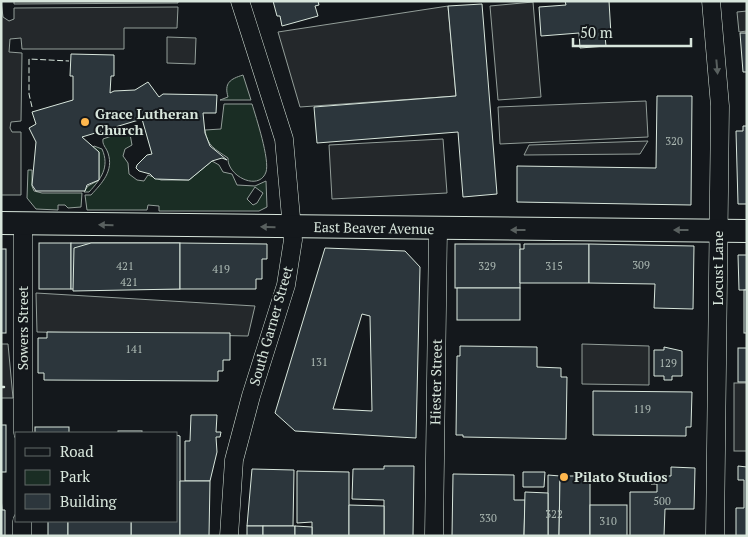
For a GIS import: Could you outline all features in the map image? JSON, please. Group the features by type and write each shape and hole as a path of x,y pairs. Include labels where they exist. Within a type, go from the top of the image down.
{"main road":[{"name":"East Beaver Avenue","path":"1,223 292,228 747,231"}],"street":[{"name":"South Garner Street","path":"228,536 234,460 251,396 286,285 291,259 292,228 284,139 240,1"},
{"name":"Locust Lane","path":"711,1 720,106 714,536"},
{"name":"Sowers Street","path":"23,224 23,432"},
{"name":"Hiester Street","path":"434,536 438,229"},
{"path":"22,522 22,536"}],"green space":[{"path":"243,75 251,100 220,100 228,97 227,88 229,82"},
{"path":"224,104 252,104 262,138 267,166 262,178 257,181 251,181 238,176 229,165 228,158 212,147 208,140 205,130 221,129"},
{"path":"126,131 130,134 132,145 125,149 123,156 128,163 129,174 137,180 144,181 148,175 161,180 189,180 212,161 219,165 223,172 232,174 237,185 255,186 266,181 267,207 259,211 159,211 159,206 148,205 147,210 87,210 85,195 91,195 108,171 109,159 103,139","holes":["255,187 263,193 257,203 253,205 247,199"]},
{"path":"94,146 102,149 105,161 105,167 99,180 99,152"},
{"path":"28,170 32,170 32,186 34,191 42,193 82,193 81,207 68,208 65,205 58,205 58,210 36,209 27,198"},
{"path":"99,180 89,192 84,192 88,186"}],"shaded area":[{"path":"1,1 3,17 9,21 14,19 14,8 178,7 177,28 124,28 124,49 22,49 21,38 10,39 9,52 22,53 21,121 11,122 10,128 12,132 21,132 21,195 1,195"},
{"path":"14,1 178,1 178,3 14,4"},
{"path":"533,2 541,97 498,100 490,6"},
{"path":"448,6 456,96 300,107 278,32"},
{"path":"747,11 747,31 739,32 737,12"},
{"path":"167,37 196,38 195,64 167,63"},
{"path":"646,101 648,137 500,144 498,107"},
{"path":"443,139 447,193 332,199 329,145"},
{"path":"648,141 640,154 524,155 529,145"},
{"path":"36,293 255,306 248,336 37,332"},
{"path":"1,344 8,344 13,398 1,398"},
{"path":"582,344 649,346 649,385 582,384"},
{"path":"734,383 747,383 747,451 734,451"}],"building":[{"path":"273,1 318,1 319,5 315,6 318,16 282,26 280,16 277,16"},
{"path":"565,1 609,1 611,35 605,36 606,46 580,48 579,33 541,36 539,7 566,5"},
{"path":"482,4 497,194 463,197 458,132 317,143 314,107 456,96 448,6"},
{"path":"740,33 747,33 747,72 743,72"},
{"name":"Grace Lutheran Church","path":"71,54 114,55 114,76 111,76 110,93 114,91 135,90 148,82 159,97 163,94 217,95 216,113 203,113 205,133 210,146 227,160 222,158 212,161 189,180 155,179 150,174 139,171 136,168 147,155 152,154 142,119 82,137 99,152 99,180 87,185 85,191 36,191 32,185 36,142 29,128 36,124 32,112 73,100 73,76 70,76"},
{"path":"657,96 692,96 691,205 517,202 517,166 656,168"},
{"path":"743,126 747,126 747,204 738,204 736,131 743,131"},
{"path":"39,243 71,243 71,289 39,289"},
{"path":"71,243 180,243 180,289 71,289"},
{"path":"91,243 180,243 180,289 73,291 74,248"},
{"path":"180,243 267,244 267,259 262,259 262,279 256,279 256,289 180,289"},
{"path":"455,244 520,244 520,288 455,288"},
{"path":"524,244 589,244 589,283 520,283 520,249 524,249"},
{"path":"589,244 694,246 693,309 654,308 655,284 589,283"},
{"path":"325,248 405,251 420,267 416,438 295,431 275,413","holes":["362,314 370,316 372,411 333,409"]},
{"path":"1,249 6,249 6,333 1,333"},
{"path":"738,255 747,255 747,290 739,290"},
{"path":"457,288 520,288 520,320 457,320"},
{"path":"744,290 747,290 747,333 744,333"},
{"path":"47,332 230,333 230,360 223,360 223,371 218,371 218,381 44,380 44,373 38,373 38,338 47,338"},
{"path":"460,346 537,347 537,367 561,368 561,377 567,377 566,439 463,437 463,435 456,435 457,356 460,356"},
{"path":"664,347 682,351 682,376 672,376 672,380 664,380 664,376 654,376 654,350 664,350"},
{"path":"738,348 747,348 747,382 738,382"},
{"path":"593,391 692,392 691,427 686,427 686,436 593,435"},
{"path":"191,415 217,415 216,432 221,432 220,437 216,437 217,452 210,481 185,481 185,441 190,441"},
{"path":"1,425 6,425 6,472 1,472"},
{"path":"35,427 69,427 69,432 35,432"},
{"path":"118,431 142,431 142,432"},
{"path":"178,436 180,436 180,536 131,536 131,522 178,522"},
{"path":"384,466 414,466 413,536 384,536 384,500 352,499 353,469 384,469"},
{"path":"738,466 747,467 747,536 736,536 736,508 744,508 744,480 738,480"},
{"path":"671,467 695,468 694,509 665,509 664,536 630,536 630,492 657,492 657,484 651,484 652,476 671,476"},
{"path":"252,469 294,470 293,526 247,526"},
{"path":"297,471 349,472 349,536 312,536 312,522 297,523"},
{"path":"523,472 545,472 544,487 523,487"},
{"path":"453,474 514,475 514,500 525,500 524,536 452,536"},
{"path":"548,475 560,476 559,536 548,536"},
{"path":"560,476 590,476 590,536 559,536"},
{"path":"180,481 210,481 209,536 180,536"},
{"path":"525,492 548,493 548,536 524,536"},
{"path":"1,496 2,510 5,510 5,536 1,536"},
{"path":"349,505 384,506 384,536 349,536"},
{"path":"590,505 627,505 627,536 590,536"},
{"path":"48,522 68,522 68,536 48,536"},
{"path":"68,522 131,522 131,536 68,536"},
{"path":"247,526 263,526 263,536 247,536"},
{"path":"263,526 295,526 295,536 263,536"},
{"path":"295,526 312,527 312,536 295,536"}],"fence":[{"path":"32,107 29,94 29,59 69,61"}],"place":[{"name":"Grace Lutheran Church","path":"85,122"},
{"name":"Pilato Studios","path":"564,477"}]}
